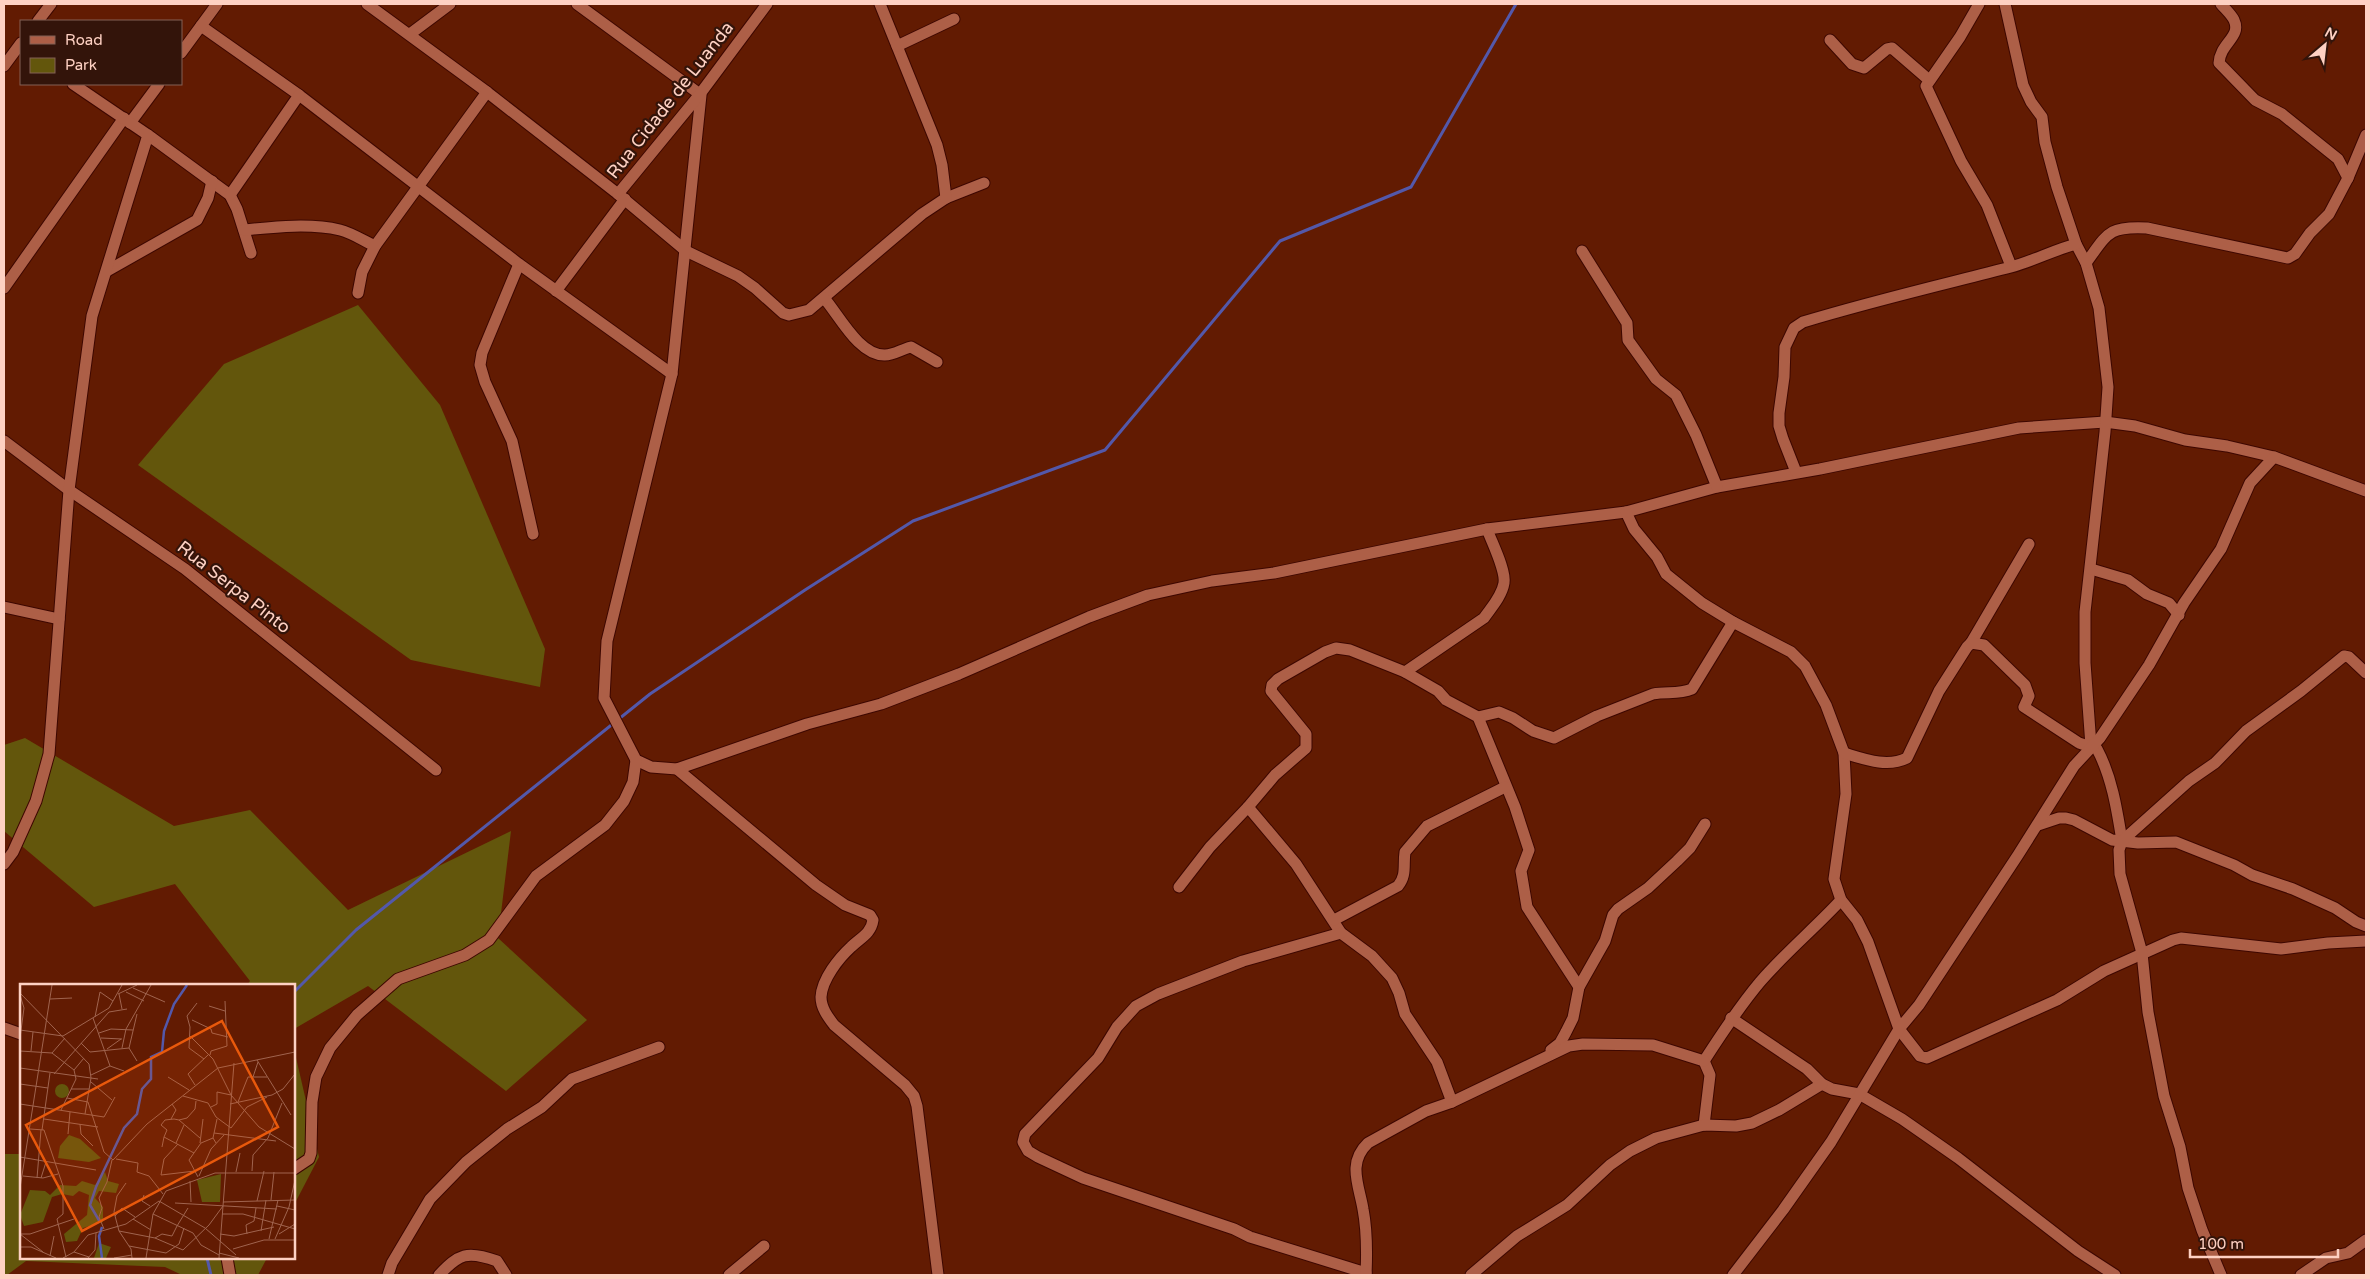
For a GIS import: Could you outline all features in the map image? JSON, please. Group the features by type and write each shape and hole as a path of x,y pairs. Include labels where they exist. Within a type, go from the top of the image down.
{"street":[{"path":"39,20 51,4"},
{"path":"182,52 217,4"},
{"path":"367,4 487,92 621,197 686,251 738,276 755,288 783,313 790,315 809,310 922,214 946,198 984,182"},
{"path":"410,34 450,4"},
{"path":"577,4 700,94 686,251 672,374 607,641 604,698 636,760 651,767 677,769 807,724 881,704 959,674 1088,617 1148,595 1212,580 1274,573 1488,529 1626,512 1717,487 1820,469 2019,428 2105,422 2135,426 2185,440 2227,446 2274,457 2366,491"},
{"name":"Rua Cidade de Luanda","path":"556,291 621,197 767,4"},
{"path":"880,4 936,145 942,165 946,198"},
{"path":"1979,4 1960,37 1926,86 1969,178 1987,205 2011,266"},
{"path":"2005,4 2023,85 2042,117 2045,142 2057,187 2076,244 2086,263 2099,308 2108,387 2086,612 2085,663 2091,746"},
{"path":"2221,4 2234,19 2236,34 2220,54 2220,63 2255,100 2282,114 2338,159 2348,178"},
{"path":"897,46 954,19"},
{"path":"201,26 300,95 519,264 672,374"},
{"path":"1830,40 1852,64 1864,68 1887,49 1892,48 1929,80"},
{"path":"4,66 20,46"},
{"path":"74,85 127,120 230,195 251,253"},
{"path":"4,288 127,120 158,85"},
{"path":"358,293 368,257 374,246 487,92"},
{"path":"230,195 300,95"},
{"path":"4,864 12,852 36,801 48,754 68,490 92,316 148,135"},
{"path":"2086,263 2114,230 2125,227 2147,228 2288,258 2295,254 2310,234 2329,214 2348,178 2366,135"},
{"path":"107,271 197,220 208,198 212,181"},
{"path":"244,230 274,227 331,228 352,234 374,246"},
{"path":"1796,472 1779,426 1785,348 1794,328 1803,322 1876,300 1928,289 2011,266 2076,244"},
{"path":"1582,252 1627,322 1628,340 1656,379 1670,388 1676,395 1696,435 1717,487"},
{"path":"519,264 482,353 480,365 484,382 511,436 533,534"},
{"path":"824,298 838,314 852,336 874,353 884,355 911,347 937,362"},
{"name":"Rua Serpa Pinto","path":"5,444 68,490 184,568 436,770"},
{"path":"1733,1275 1820,1157 1899,1029 1919,1005 2038,825 2074,766 2100,738 2149,665 2205,570 2221,549 2250,483 2274,457"},
{"path":"1626,512 1634,529 1657,557 1666,574 1702,603 1732,622 1775,642 1791,652 1804,666 1826,705 1844,753 1846,794 1844,819 1834,879 1841,900 1857,920 1868,942 1899,1029 1920,1056 1927,1058 2057,1000 2104,971 2142,953 2181,938 2281,950 2328,943 2366,942"},
{"path":"1405,672 1484,618 1496,599 1504,583 1504,573 1488,529"},
{"path":"1844,753 1880,762 1899,762 1907,758 1939,691 1971,643 2029,544"},
{"path":"2091,569 2128,580 2148,594 2169,603 2178,615"},
{"path":"4,607 59,619"},
{"path":"1179,887 1210,847 1275,775 1306,748 1306,734 1271,691 1272,685 1278,678 1325,652 1336,648 1350,650 1405,672 1438,691 1446,700 1478,716 1499,712 1533,730 1554,738 1597,716 1653,694 1660,692 1683,693 1692,689 1732,622"},
{"path":"1971,643 1984,645 2025,685 2028,696 2024,707 2080,743 2097,749 2105,767 2115,802 2122,841"},
{"path":"2221,1275 2202,1230 2188,1188 2180,1147 2164,1096 2148,1012 2142,953 2120,874 2118,850 2122,841 2189,781 2214,763 2246,730 2283,706 2344,656 2349,657 2366,673"},
{"path":"1478,716 1515,808 1529,850 1521,871 1527,907 1579,987"},
{"path":"295,1168 309,1159 311,1153 312,1102 316,1076 330,1048 357,1015 398,979 465,955 488,940 536,876 605,825 624,801 633,782 636,760"},
{"path":"677,769 816,885 845,905 870,915 873,920 870,932 850,948 836,964 826,982 821,998 826,1014 834,1025 905,1085 914,1096 917,1106 931,1232 938,1275"},
{"path":"1334,920 1398,886 1403,881 1405,852 1427,826 1505,787"},
{"path":"1248,807 1296,864 1341,933 1372,956 1392,978 1405,1014 1437,1062 1452,1102"},
{"path":"2038,825 2059,818 2066,818 2074,820 2108,839 2138,843 2176,842 2211,855 2252,875 2293,889 2335,908 2356,922 2366,926"},
{"path":"1544,1056 1560,1043 1573,1018 1579,987 1605,941 1613,915 1618,908 1648,888 1677,861 1690,848 1705,824"},
{"path":"1704,1061 1731,1018 1761,981 1841,900"},
{"path":"1341,933 1243,961 1158,994 1136,1006 1117,1027 1098,1058 1025,1134 1023,1142 1028,1151 1083,1178 1234,1229 1250,1237 1366,1274 1363,1208 1357,1187 1355,1170 1356,1159 1360,1150 1368,1143 1406,1121 1426,1111 1452,1102 1544,1056 1569,1046 1583,1044 1639,1044 1653,1045 1704,1061 1710,1075 1704,1126"},
{"path":"1731,1018 1807,1069 1822,1084 1832,1089 1859,1094 1902,1119 1958,1158 2078,1251 2115,1275"},
{"path":"4,1028 20,1034"},
{"path":"388,1275 392,1262 430,1199 466,1162 507,1130 542,1107 572,1079 659,1047"},
{"path":"1471,1275 1517,1236 1567,1205 1610,1165 1630,1151 1656,1138 1704,1126 1736,1126 1752,1123 1779,1110 1822,1084"},
{"path":"2302,1275 2326,1258 2348,1253 2366,1240"},
{"path":"729,1275 764,1246"},
{"path":"440,1275 452,1261 464,1255 497,1261 506,1275"},
{"path":"227,1259 230,1275"}],"green space":[{"path":"358,305 440,405 545,649 540,687 411,660 138,465 224,364"},
{"path":"25,738 174,826 250,810 348,910 511,831 498,938 587,1020 506,1091 368,986 295,1028 295,984 248,984 250,981 175,884 94,907 4,831 4,745"},
{"path":"295,1053 319,1157 295,1203"},
{"path":"4,1154 20,1154 20,1259 266,1259 258,1275 182,1275 165,1267 26,1261 7,1275 4,1275"}],"waterway":[{"path":"295,991 356,930 650,694 805,590 913,521 1105,450 1280,241 1411,187 1516,4"},
{"path":"207,1259 211,1275"}]}
